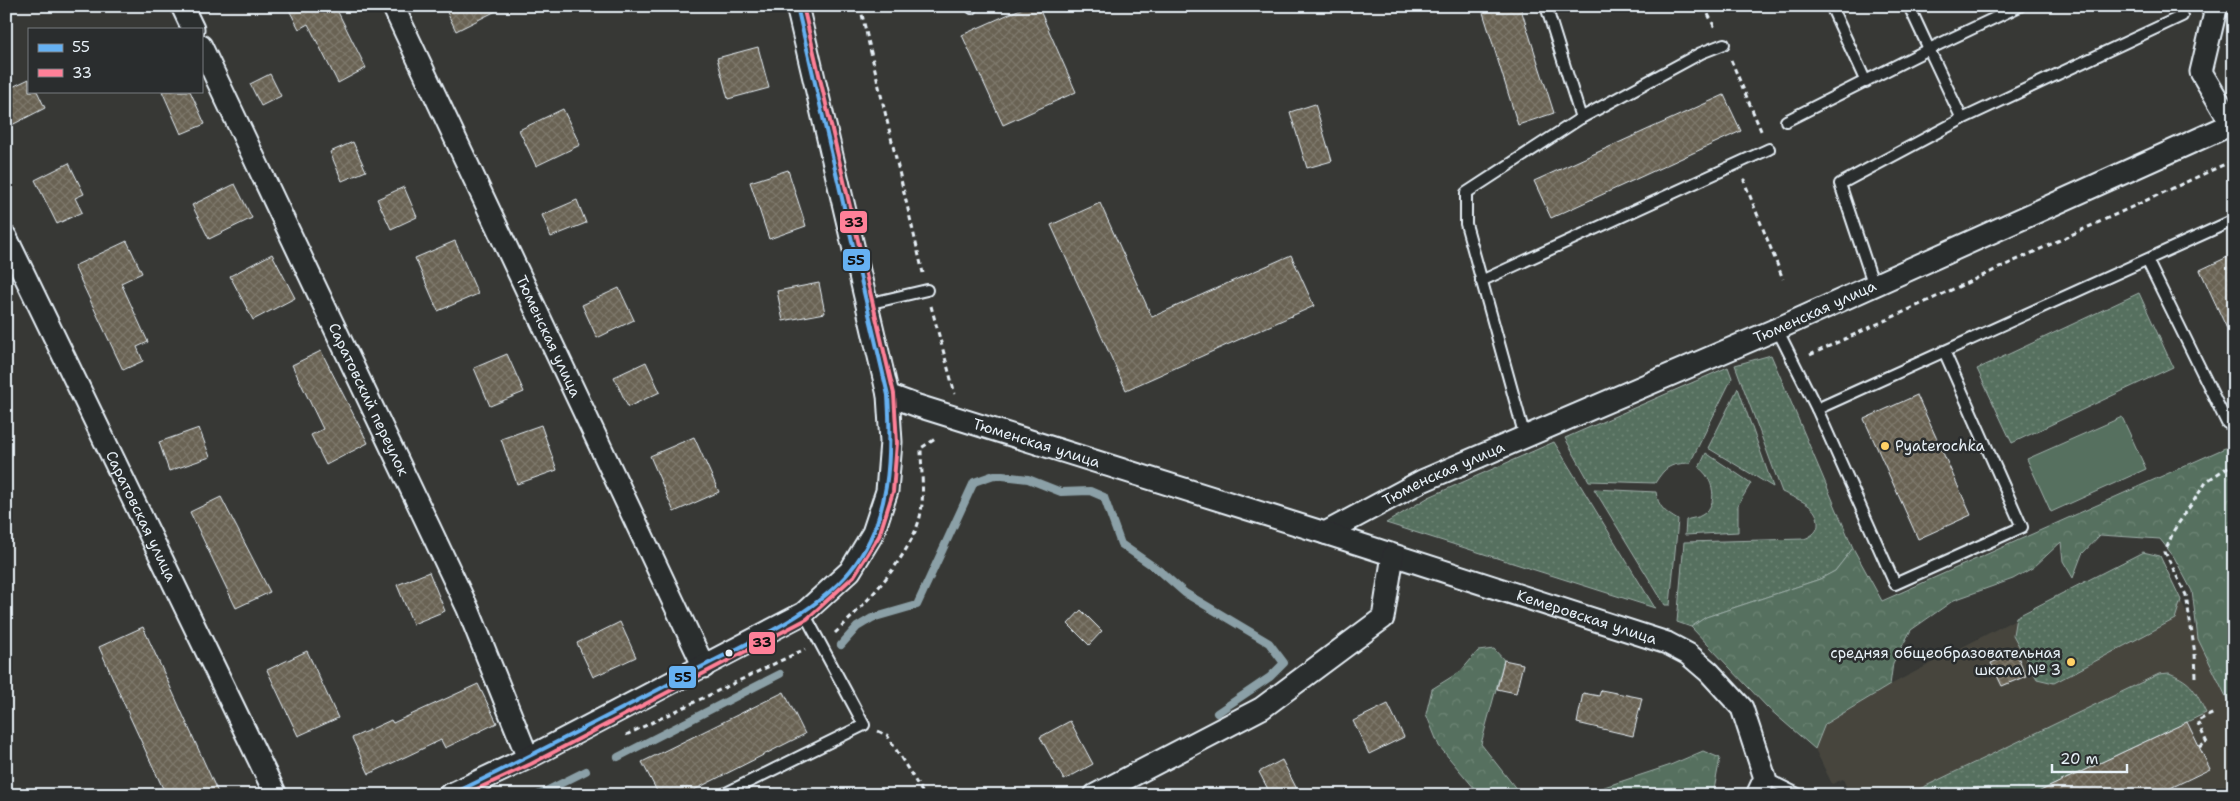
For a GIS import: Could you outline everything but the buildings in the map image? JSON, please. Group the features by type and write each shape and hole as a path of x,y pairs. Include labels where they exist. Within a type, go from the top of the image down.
{"street":[{"path":"182,6 193,28"},
{"name":"Тюменская улица","path":"393,6 704,667"},
{"path":"449,795 528,758 804,613 850,571 873,533 887,491 891,442 888,394 797,6"},
{"name":"Тюменская улица","path":"888,394 956,418 1325,533 1422,480 1778,329 2233,125 2201,72 2218,8"},
{"name":"Саратовский переулок","path":"202,48 468,609 528,758"},
{"name":"Саратовская улица","path":"6,237 276,795"},
{"name":"Кемеровская улица","path":"1325,533 1667,643 1688,654 1709,672 1742,708 1761,786"},
{"path":"1095,795 1262,708 1383,618 1393,555"}],"lane":[{"path":"1546,6 1581,118"},
{"path":"1831,6 1866,82"},
{"path":"1909,6 1962,119"},
{"path":"1786,121 2020,6"},
{"path":"1874,286 1840,184 1962,119 2182,16"},
{"path":"1525,437 1466,224 1466,194 1581,118 1701,53 1724,44"},
{"path":"1481,281 1769,149"},
{"path":"1817,409 2234,220"},
{"path":"2147,260 2228,423 2234,420"},
{"path":"867,304 927,290"},
{"path":"1778,329 1817,409 1895,584 2022,527 1944,351"},
{"path":"722,795 864,725 804,613"},
{"path":"1761,786 1800,795"}],"path":[{"path":"860,6 927,290 955,393 956,418"},
{"path":"2196,677 2195,654 2186,595 2165,552 2174,530 2207,481 2234,463"},
{"path":"2199,747 2207,743 2197,721 2214,713"},
{"path":"864,725 887,735 924,795"}],"shaded area":[{"name":"средняя общеобразовательная школа № 3","path":"2143,552 2160,556 2234,713 2234,795 1847,795 1848,791 1843,779 1832,784 1815,749 1825,724 1890,685"}],"green space":[{"path":"2139,293 2173,367 2012,443 1977,369"},
{"path":"1771,355 1853,548 1835,571 1820,579 1706,617 1691,627 1677,622 1684,542 1804,539 1812,535 1817,528 1817,516 1810,506 1782,492 1735,365"},
{"path":"1728,367 1732,378 1690,463 1669,467 1655,483 1589,481 1565,438"},
{"path":"1738,388 1773,487 1708,448"},
{"path":"2122,417 2146,469 2051,512 2027,459"},
{"path":"1554,442 1655,608 1386,523 1429,497"},
{"path":"2234,444 2234,713 2198,639 2192,591 2174,557 2160,539 2100,535 2082,554 2073,578 2063,561 2061,542 2034,567 2013,579 1954,600 1911,630 1893,663 1890,685 1825,724 1815,749 1768,708 1691,627 1706,617 1820,579 1835,571 1853,548 1882,601"},
{"path":"1706,453 1751,483 1738,505 1738,532 1685,535 1686,520 1702,515 1708,510 1713,498 1711,484 1704,472 1699,468"},
{"path":"1594,489 1656,492 1663,509 1678,520 1670,605 1665,605"},
{"path":"2143,552 2160,556 2181,600 2175,619 2054,683 2037,679 2013,635 2016,617"},
{"path":"1494,649 1504,660 1481,744 1521,795 1480,795 1439,746 1426,714 1432,689 1461,671 1478,651"},
{"path":"2169,673 2177,676 2192,688 2206,713 2032,795 1907,795 2159,674"},
{"path":"1703,751 1720,758 1714,790 1700,795 1580,795 1668,766"}],"waterway":[{"path":"841,645 857,627 872,618 917,605 974,482 994,475 1028,479 1061,492 1090,491 1104,497 1121,544 1160,571 1185,593 1269,643 1284,663 1270,677 1217,713"},
{"path":"618,757 780,674"},
{"path":"538,795 586,771"}],"transit line":[{"name":"55","path":"450,795 602,719 755,640 797,616 817,602 850,571 864,552 874,531 886,487 889,464 888,395 797,6"},
{"name":"33","path":"464,795 531,764 807,619 854,576 879,536 893,492 897,443 894,394 803,6"}],"place":[{"name":"Pyaterochka","path":"1885,446"},
{"name":"средняя общеобразовательная школа № 3","path":"2071,662"}]}
